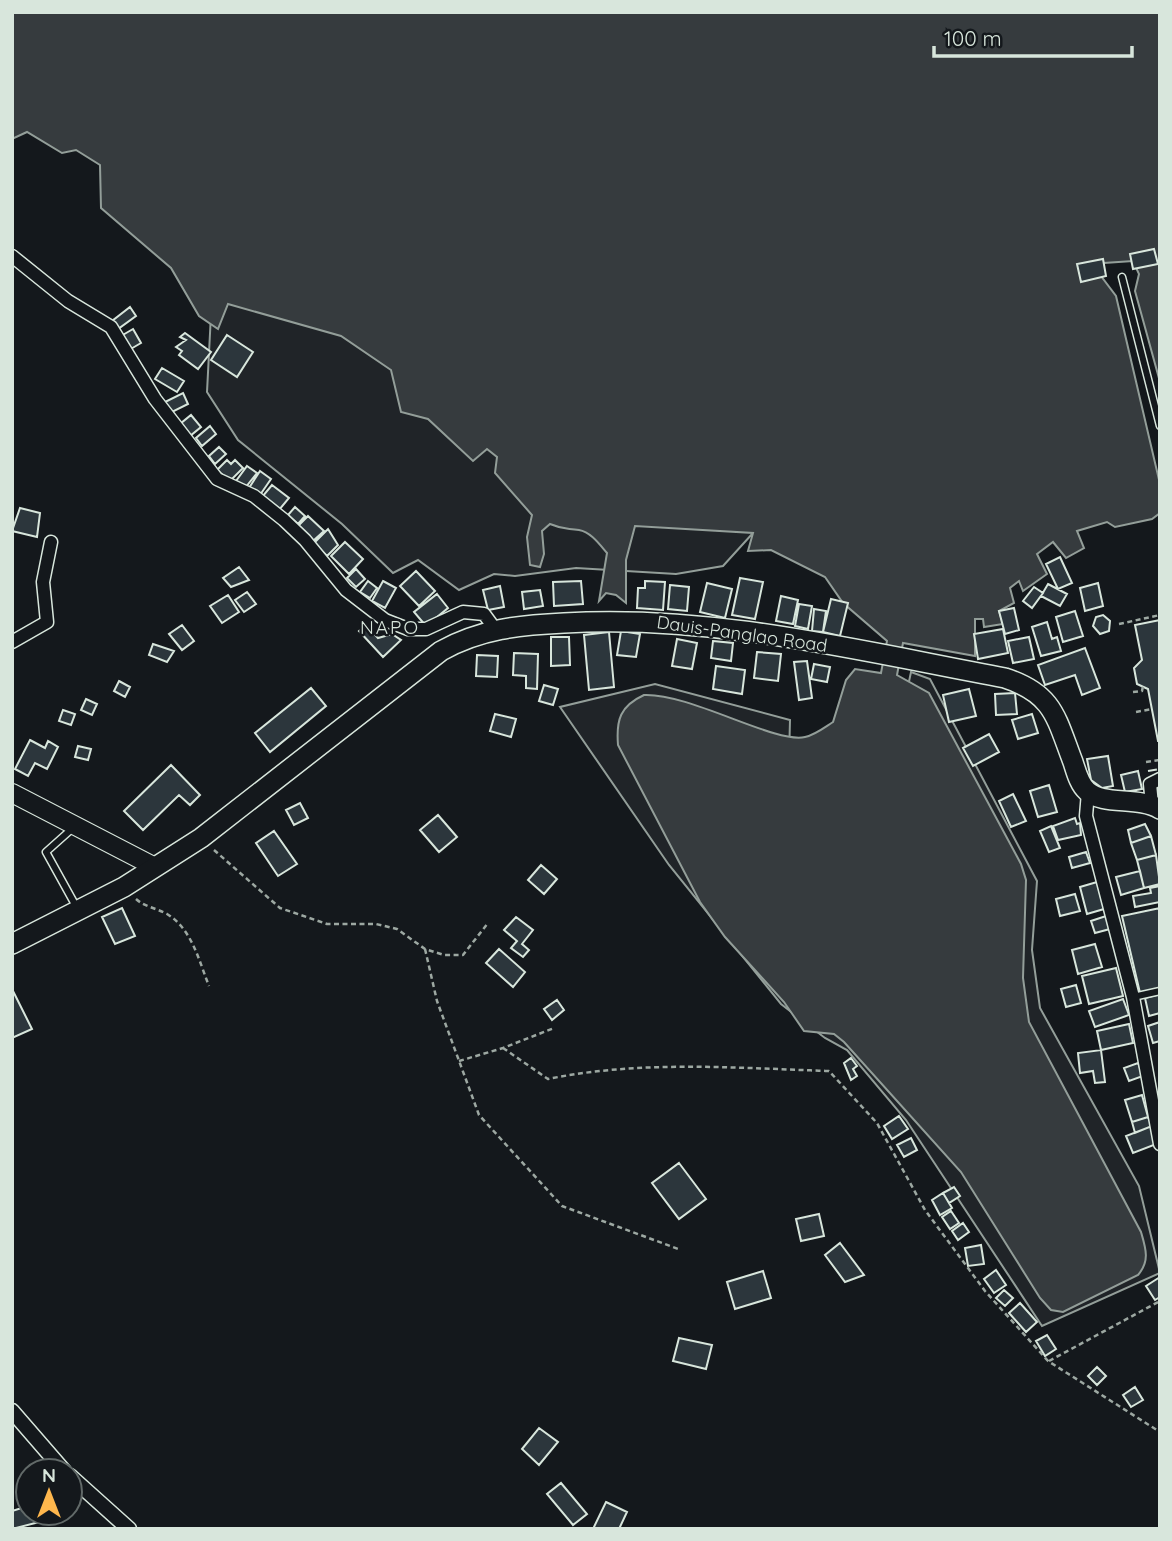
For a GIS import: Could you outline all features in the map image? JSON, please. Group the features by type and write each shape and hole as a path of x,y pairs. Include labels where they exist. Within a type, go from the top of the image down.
{"main road":[{"name":"Dauis-Panglao Road","path":"12,944 124,887 201,838 430,659 458,642 495,629 588,621 683,623 880,654 1005,678 1037,691 1049,704 1079,778 1088,792"},
{"path":"1088,792 1105,799 1138,800 1156,807"},
{"path":"12,793 155,867"}],"street":[{"path":"12,256 68,301 111,327 155,399 217,479 254,496 284,520 305,540 345,590 385,620 408,629 426,629 470,611 484,614 495,629"},
{"path":"12,642 47,622 43,582 51,542"},
{"path":"1156,807 1150,784 1160,779"},
{"path":"1088,792 1086,816 1133,997 1160,1144"},
{"path":"12,1411 52,1457"},
{"path":"84,1489 129,1529"}],"lane":[{"path":"1122,277 1160,426"},
{"path":"76,826 46,852 78,911"},
{"path":"1133,997 1160,991"}],"path":[{"path":"1119,624 1160,615"},
{"path":"1133,692 1142,691 1143,686"},
{"path":"1136,712 1152,709"},
{"path":"1146,762 1160,760"},
{"path":"201,838 280,908 327,924 376,924 397,929 425,949 444,955 464,955 488,923"},
{"path":"124,887 143,905 167,914 187,931 209,986"},
{"path":"425,949 437,1001 479,1115 562,1206 681,1250"},
{"path":"459,1061 503,1048 554,1028"},
{"path":"503,1048 548,1079 599,1069 707,1067 829,1071 877,1124 925,1210 977,1280 1048,1361 1160,1432"},
{"path":"1048,1361 1160,1301"}],"shaded area":[{"path":"12,12 1160,12 1160,382 1135,291 1139,274 1133,261 1104,263 1101,276 1116,296 1160,484 1160,513 1152,519 1115,527 1107,522 1077,531 1084,548 1066,558 1053,542 1037,554 1047,574 1023,591 1019,581 1010,588 1014,603 999,611 1003,624 984,627 983,619 975,619 975,656 903,643 897,675 929,693 1021,864 1026,880 1023,978 1029,1022 1141,1232 1146,1260 1138,1275 1063,1312 1051,1310 1040,1298 961,1172 844,1042 834,1034 804,1031 784,1002 725,937 700,902 618,745 621,715 630,704 644,695 684,702 774,733 791,737 809,736 833,722 846,680 855,669 881,673 887,641 843,603 825,577 771,550 748,551 753,533 635,526 626,560 626,603 616,595 606,593 599,601 607,553 595,539 583,531 550,524 542,531 544,554 540,567 530,565 527,537 532,515 495,473 497,457 487,449 473,461 428,419 401,412 391,370 341,336 228,304 218,329 199,316 171,268 101,208 100,165 76,150 62,153 27,132 12,139"},
{"path":"238,293 267,294 753,533 723,566 676,574 576,568 515,576 494,574 459,590 418,560 393,573 342,524 238,440 207,392 211,314"},
{"path":"911,672 930,679 1037,881 1032,950 1040,1008 1139,1186 1160,1273 1042,1326 906,1120 847,1050 825,1038 781,1004 669,865 560,707 655,684 790,720 787,836 907,691"}],"building":[{"path":"1154,249 1158,264 1133,269 1130,254"},
{"path":"1103,259 1106,276 1081,282 1077,264"},
{"path":"130,307 136,316 118,329 112,321"},
{"path":"133,329 141,343 129,350 121,336"},
{"path":"185,333 211,352 198,369 179,355 182,351 176,347 186,340 180,337"},
{"path":"227,335 253,352 237,377 211,360"},
{"path":"162,368 184,381 177,392 155,379"},
{"path":"183,393 188,404 170,413 165,402"},
{"path":"191,415 201,427 190,436 180,424"},
{"path":"210,426 216,434 202,446 196,438"},
{"path":"219,447 226,454 215,464 209,456"},
{"path":"227,460 231,464 235,460 243,468 230,481 217,470"},
{"path":"247,466 257,473 245,488 236,481"},
{"path":"260,471 271,479 260,495 249,488"},
{"path":"272,485 289,498 279,510 262,497"},
{"path":"295,507 305,516 298,524 288,515"},
{"path":"20,508 40,513 37,537 12,531"},
{"path":"308,516 324,531 313,541 298,526"},
{"path":"328,529 338,545 327,556 314,543"},
{"path":"345,542 363,559 349,574 331,556"},
{"path":"1060,557 1072,583 1058,589 1046,564"},
{"path":"239,567 249,580 231,587 223,578"},
{"path":"356,569 365,579 356,587 347,578"},
{"path":"416,571 435,591 419,606 400,586"},
{"path":"740,578 763,582 755,619 732,615"},
{"path":"368,581 377,588 370,598 360,592"},
{"path":"383,581 396,588 385,608 372,601"},
{"path":"581,581 583,604 554,606 553,582"},
{"path":"645,581 665,582 663,610 637,608 638,588 645,588"},
{"path":"707,583 732,589 725,618 700,612"},
{"path":"1098,583 1103,606 1085,611 1080,588"},
{"path":"1048,584 1067,594 1060,606 1041,596"},
{"path":"670,585 689,587 687,611 668,609"},
{"path":"500,586 504,607 488,610 483,590"},
{"path":"1034,587 1043,593 1032,608 1023,601"},
{"path":"540,590 543,606 524,609 522,592"},
{"path":"247,592 256,604 244,612 235,600"},
{"path":"437,594 448,608 426,626 414,612"},
{"path":"228,595 239,612 222,623 210,606"},
{"path":"781,596 798,600 793,624 776,621"},
{"path":"831,599 848,603 840,636 823,632"},
{"path":"799,604 812,606 808,629 795,626"},
{"path":"1014,608 1019,630 1005,634 999,611"},
{"path":"814,609 826,611 823,632 812,631"},
{"path":"1075,611 1083,636 1063,642 1056,617"},
{"path":"1103,615 1110,621 1109,631 1100,634 1093,626 1096,617"},
{"path":"1160,620 1158,741 1148,689 1137,684 1134,668 1142,660 1135,625"},
{"path":"1047,622 1052,639 1057,637 1061,651 1041,656 1032,627"},
{"path":"182,625 194,641 182,650 169,634"},
{"path":"366,625 378,638 392,634 401,640 383,657 359,631"},
{"path":"1003,629 1008,653 978,659 974,634"},
{"path":"621,631 640,634 636,657 617,655"},
{"path":"609,632 614,687 589,690 584,635"},
{"path":"551,637 569,637 570,665 551,666"},
{"path":"1029,637 1034,659 1013,663 1008,641"},
{"path":"677,639 697,643 692,669 672,666"},
{"path":"713,641 733,643 731,661 711,658"},
{"path":"153,644 174,651 167,662 149,655"},
{"path":"1085,648 1100,688 1082,695 1075,675 1045,685 1038,665"},
{"path":"757,652 781,654 778,681 754,678"},
{"path":"514,653 538,654 537,689 526,688 526,676 513,675"},
{"path":"477,655 498,656 497,677 476,676"},
{"path":"807,661 812,698 799,700 794,662"},
{"path":"814,664 830,667 827,682 811,679"},
{"path":"716,666 745,670 742,694 713,689"},
{"path":"119,681 130,687 125,697 114,691"},
{"path":"544,685 558,689 553,705 539,701"},
{"path":"311,688 326,706 270,752 255,733"},
{"path":"969,689 976,716 949,722 943,695"},
{"path":"1015,693 1017,714 996,715 995,694"},
{"path":"86,699 97,704 92,715 81,710"},
{"path":"63,710 75,714 71,725 59,721"},
{"path":"495,714 516,719 511,737 490,731"},
{"path":"1032,714 1038,733 1018,739 1012,720"},
{"path":"989,734 999,752 973,766 963,748"},
{"path":"30,740 45,748 48,741 58,747 47,769 35,763 28,776 15,769"},
{"path":"78,746 91,749 88,760 75,757"},
{"path":"1108,756 1113,786 1102,788 1091,780 1087,759"},
{"path":"171,765 200,795 190,805 179,795 143,830 124,811"},
{"path":"1138,771 1142,789 1125,792 1121,775"},
{"path":"1049,785 1057,812 1038,817 1030,791"},
{"path":"1013,794 1026,821 1011,827 999,801"},
{"path":"300,803 308,818 294,825 286,810"},
{"path":"438,815 457,837 439,852 420,830"},
{"path":"1075,818 1077,824 1080,823 1081,835 1058,840 1053,826"},
{"path":"1145,824 1151,836 1131,843 1128,830"},
{"path":"1051,826 1060,848 1049,852 1040,831"},
{"path":"274,831 297,864 278,876 256,843"},
{"path":"1151,836 1156,855 1137,860 1131,843"},
{"path":"1086,852 1090,863 1072,868 1069,857"},
{"path":"1156,855 1160,884 1144,888 1137,860"},
{"path":"541,865 557,879 544,894 528,880"},
{"path":"1140,871 1144,888 1121,895 1116,877"},
{"path":"1097,882 1104,909 1087,914 1080,887"},
{"path":"1160,886 1160,902 1135,907 1133,896 1151,893 1150,888"},
{"path":"1075,894 1080,911 1060,916 1056,899"},
{"path":"122,908 135,936 115,944 102,917"},
{"path":"1160,908 1160,988 1140,993 1122,916"},
{"path":"1106,916 1110,929 1095,933 1091,921"},
{"path":"516,917 533,930 522,944 529,950 523,957 511,948 517,941 504,930"},
{"path":"1095,944 1102,967 1078,974 1072,950"},
{"path":"499,949 525,972 513,987 486,963"},
{"path":"1116,968 1123,996 1089,1004 1082,976"},
{"path":"1076,985 1081,1003 1066,1007 1061,989"},
{"path":"12,989 32,1029 12,1038"},
{"path":"1160,994 1160,1013 1149,1016 1145,998"},
{"path":"1123,999 1129,1015 1095,1027 1089,1011"},
{"path":"557,1000 564,1010 552,1020 544,1009"},
{"path":"1160,1022 1160,1041 1153,1043 1148,1026"},
{"path":"1129,1024 1133,1043 1101,1050 1097,1031"},
{"path":"1101,1050 1105,1082 1095,1083 1093,1071 1080,1073 1078,1053"},
{"path":"851,1058 857,1066 853,1069 857,1076 851,1080 844,1063"},
{"path":"1138,1063 1143,1076 1129,1081 1124,1068"},
{"path":"1142,1095 1148,1117 1132,1122 1125,1100"},
{"path":"899,1116 908,1129 892,1139 884,1126"},
{"path":"1148,1117 1152,1126 1135,1133 1132,1122"},
{"path":"1152,1126 1159,1143 1133,1153 1126,1136"},
{"path":"911,1138 917,1150 904,1157 897,1145"},
{"path":"679,1163 706,1199 679,1219 652,1183"},
{"path":"954,1187 960,1196 949,1203 943,1193"},
{"path":"943,1193 952,1208 940,1215 932,1200"},
{"path":"951,1211 959,1223 950,1229 942,1217"},
{"path":"819,1214 824,1236 801,1241 796,1219"},
{"path":"963,1223 969,1232 958,1240 952,1231"},
{"path":"840,1243 864,1275 845,1282 825,1255"},
{"path":"981,1245 984,1264 968,1266 965,1248"},
{"path":"996,1270 1006,1285 994,1293 984,1279"},
{"path":"763,1271 771,1298 735,1309 727,1282"},
{"path":"1160,1277 1160,1297 1155,1300 1146,1286"},
{"path":"1004,1290 1013,1298 1005,1306 996,1298"},
{"path":"1020,1303 1037,1322 1026,1332 1009,1313"},
{"path":"1047,1335 1056,1349 1045,1356 1036,1341"},
{"path":"679,1338 712,1345 706,1369 673,1361"},
{"path":"1097,1367 1106,1376 1097,1385 1088,1376"},
{"path":"1135,1387 1143,1400 1131,1407 1123,1395"},
{"path":"539,1428 558,1442 539,1465 522,1449"},
{"path":"561,1483 587,1514 573,1525 547,1494"},
{"path":"606,1502 627,1512 619,1529 593,1529"},
{"path":"12,1511 14,1527 20,1527 12,1529"}],"fence":[{"path":"1148,771 1160,769"}],"district":[{"name":"NAPO","path":"390,627"}]}
